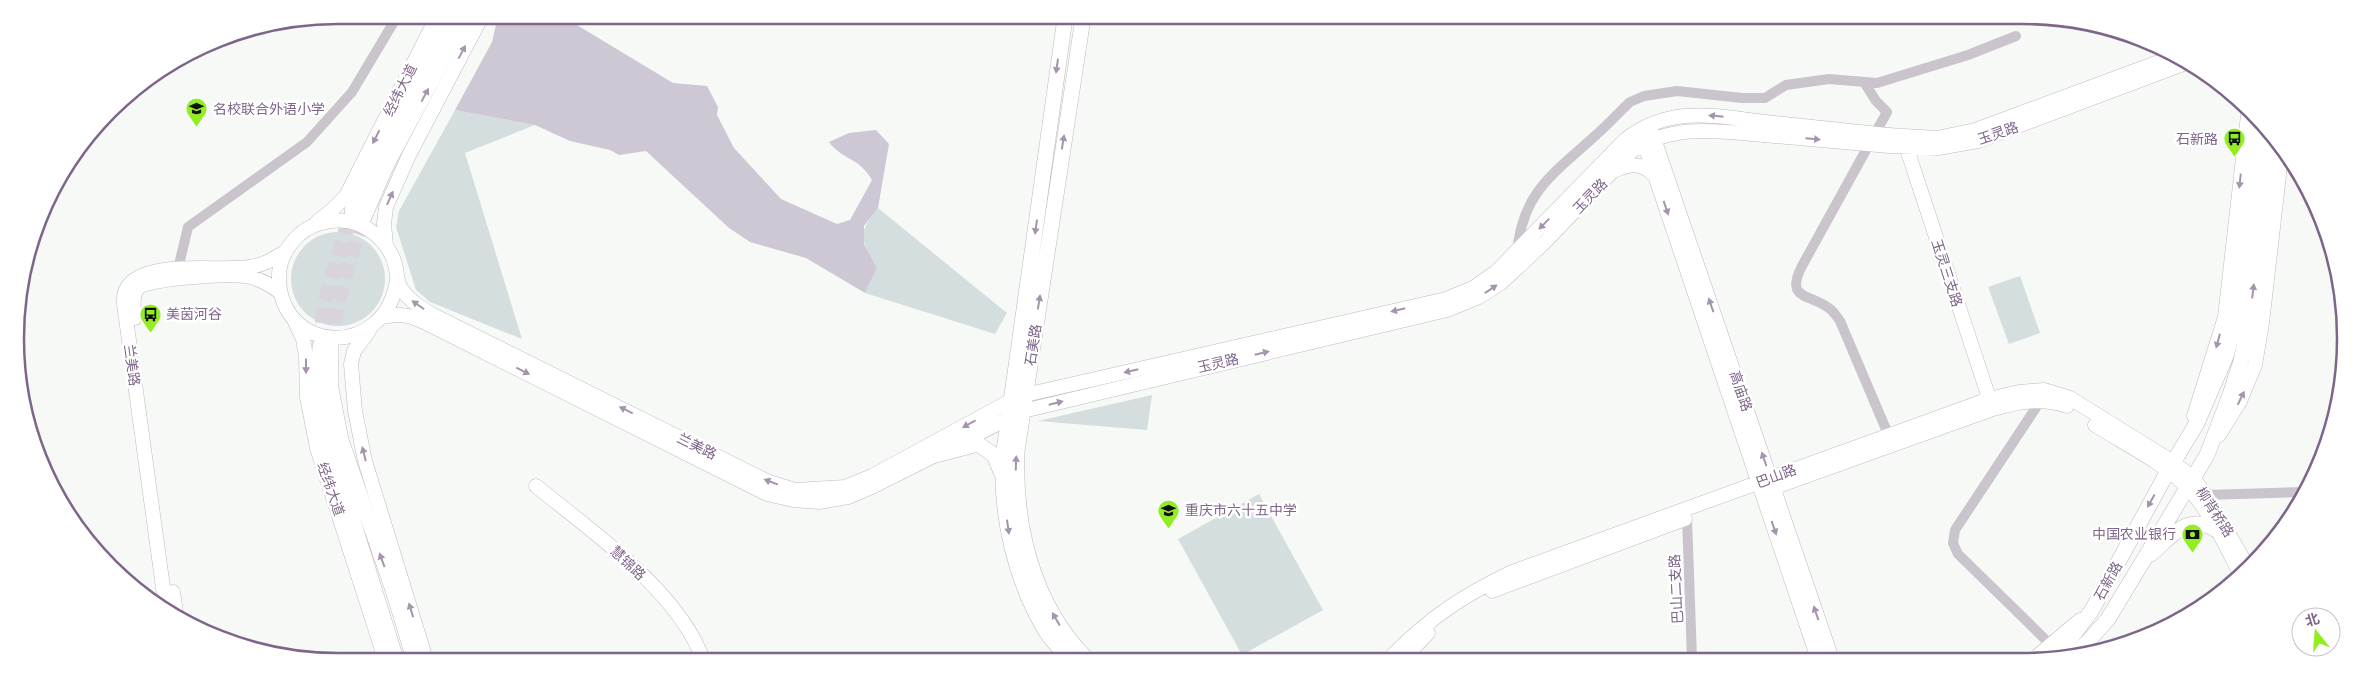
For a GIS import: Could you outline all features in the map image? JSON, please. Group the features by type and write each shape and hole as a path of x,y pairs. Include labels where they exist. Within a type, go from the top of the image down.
{"main road":[{"name":"经纬大道","path":"449,24 358,213 387,164 463,24"},
{"name":"石美路","path":"1064,24 1017,406 1016,477 1017,504 1023,534 1039,588 1057,622 1081,653"},
{"name":"石美路","path":"1063,653 1046,630 1018,568 1010,539 1003,480 1004,460 1017,406 1082,24"},
{"name":"石新路","path":"2052,652 2062,650 2092,610 2170,466 2184,444 2213,389 2226,356 2236,319 2258,130"},
{"name":"石新路","path":"2083,647 2108,618 2207,455 2241,361 2250,321 2269,144"},
{"name":"经纬大道","path":"394,653 322,424 318,394 326,346 337,426 413,653"},
{"path":"932,456 978,444 984,446 994,455 1003,480"},
{"path":"2140,564 2174,532 2183,527 2200,523 2216,530"}],"street":[{"path":"178,269 188,227 307,142 352,92 393,24"},
{"name":"经纬大道","path":"304,231 332,210 346,196 433,24"},
{"path":"386,245 384,224 386,207 409,155 478,24"},
{"path":"1517,252 1519,234 1525,212 1547,178 1630,102 1644,96 1677,91 1742,98 1765,98 1786,85 1798,82 1840,79 1877,83 1968,55 2016,36"},
{"name":"玉灵路","path":"1905,142 1975,130 2167,59"},
{"name":"玉灵路","path":"1446,304 1496,272 1626,139 1644,127 1681,115 1699,114 1765,128 1905,142 1938,148 1978,141 2179,66"},
{"path":"1864,82 1876,101 1887,112 1802,266 1796,278 1795,286 1806,297 1830,308 1840,321 1891,440"},
{"path":"2184,444 2224,317 2230,280 2248,119"},
{"name":"高庙路","path":"1644,127 1766,485 1830,653"},
{"name":"玉灵路","path":"1017,406 1179,366 1478,298 1501,283 1545,242 1632,151 1649,140 1685,131 1765,128"},
{"path":"1613,171 1626,165 1642,166 1661,175 1671,142 1685,131"},
{"name":"玉灵三支路","path":"1905,142 1991,404"},
{"path":"2207,455 2240,401 2255,365 2262,323 2281,159"},
{"name":"兰美路","path":"339,220 357,223 373,232 386,245 396,267 397,280 403,291 413,302 431,314 769,482 795,490 845,488 1017,406 932,456 874,486 848,497 819,502 792,500 767,494 409,315 397,314 379,321 360,334 342,338 325,337 308,330 294,320 285,307 280,292 279,272 285,252 293,240 304,231 320,223 339,220"},
{"name":"兰美路","path":"165,601 124,294 129,284 150,273 178,269 248,267 266,263 285,252"},
{"name":"兰美路","path":"175,607 133,303 136,293 144,285 160,280 246,276 266,283 280,292"},
{"path":"397,280 395,294 379,321 354,351 350,364 351,384 354,411 365,461 424,653"},
{"name":"经纬大道","path":"294,320 303,339 306,356 307,397 317,448 383,653"},
{"name":"巴山路","path":"1395,653 1419,629 1448,606 1496,580 1550,558 1766,485 1991,404 2019,392 2044,390 2070,398 2170,466"},
{"path":"2041,400 1955,530 1953,544 1958,554 2052,652"},
{"name":"巴山路","path":"1991,404 2041,400 2065,405 2170,466"},
{"name":"柳背桥路","path":"2170,466 2206,495 2245,561"},
{"name":"柳背桥路","path":"2190,483 2237,568"},
{"name":"巴山路","path":"1409,653 1426,635 1454,613 1483,596 1517,580 1687,518 1766,485"},
{"name":"高庙路","path":"1766,485 1816,653"},
{"name":"慧锦路","path":"536,486 611,547 665,597 698,646 701,653"},
{"path":"2206,495 2297,492"},
{"name":"巴山二支路","path":"1687,518 1692,653"},
{"path":"2093,645 2108,618"}],"shaded area":[{"path":"496,24 575,24 673,83 707,86 718,107 717,115 734,148 781,199 837,224 850,220 872,180 862,167 839,152 829,142 849,133 876,130 889,144 878,208 864,226 864,244 877,268 865,293 806,258 750,242 729,228 646,151 619,155 610,150 570,141 535,125 455,110 492,42"},
{"path":"455,110 535,125 465,153 522,339 430,302 416,290 396,227 399,211"},
{"path":"878,208 1007,313 995,334 865,293 877,268 867,250 863,237 866,225"},
{"path":"338,232 356,236 371,246 381,261 385,279 381,297 371,312 356,322 338,326 320,322 305,312 295,297 291,279 295,261 305,246 320,236"},
{"path":"2020,276 2040,333 2009,344 1988,287"},
{"path":"1152,395 1147,430 1038,421"},
{"path":"1259,494 1323,610 1246,653 1241,653 1178,539"}],"tunnel":[{"path":"320,346 325,301 352,210"},
{"path":"331,346 336,313 344,281 364,217"}],"place":[{"name":"名校联合外语小学","path":"197,128"},
{"name":"石新路","path":"2234,158"},
{"name":"美茵河谷","path":"150,333"},
{"name":"重庆市六十五中学","path":"1169,529"},
{"name":"中国农业银行","path":"2192,553"}]}
